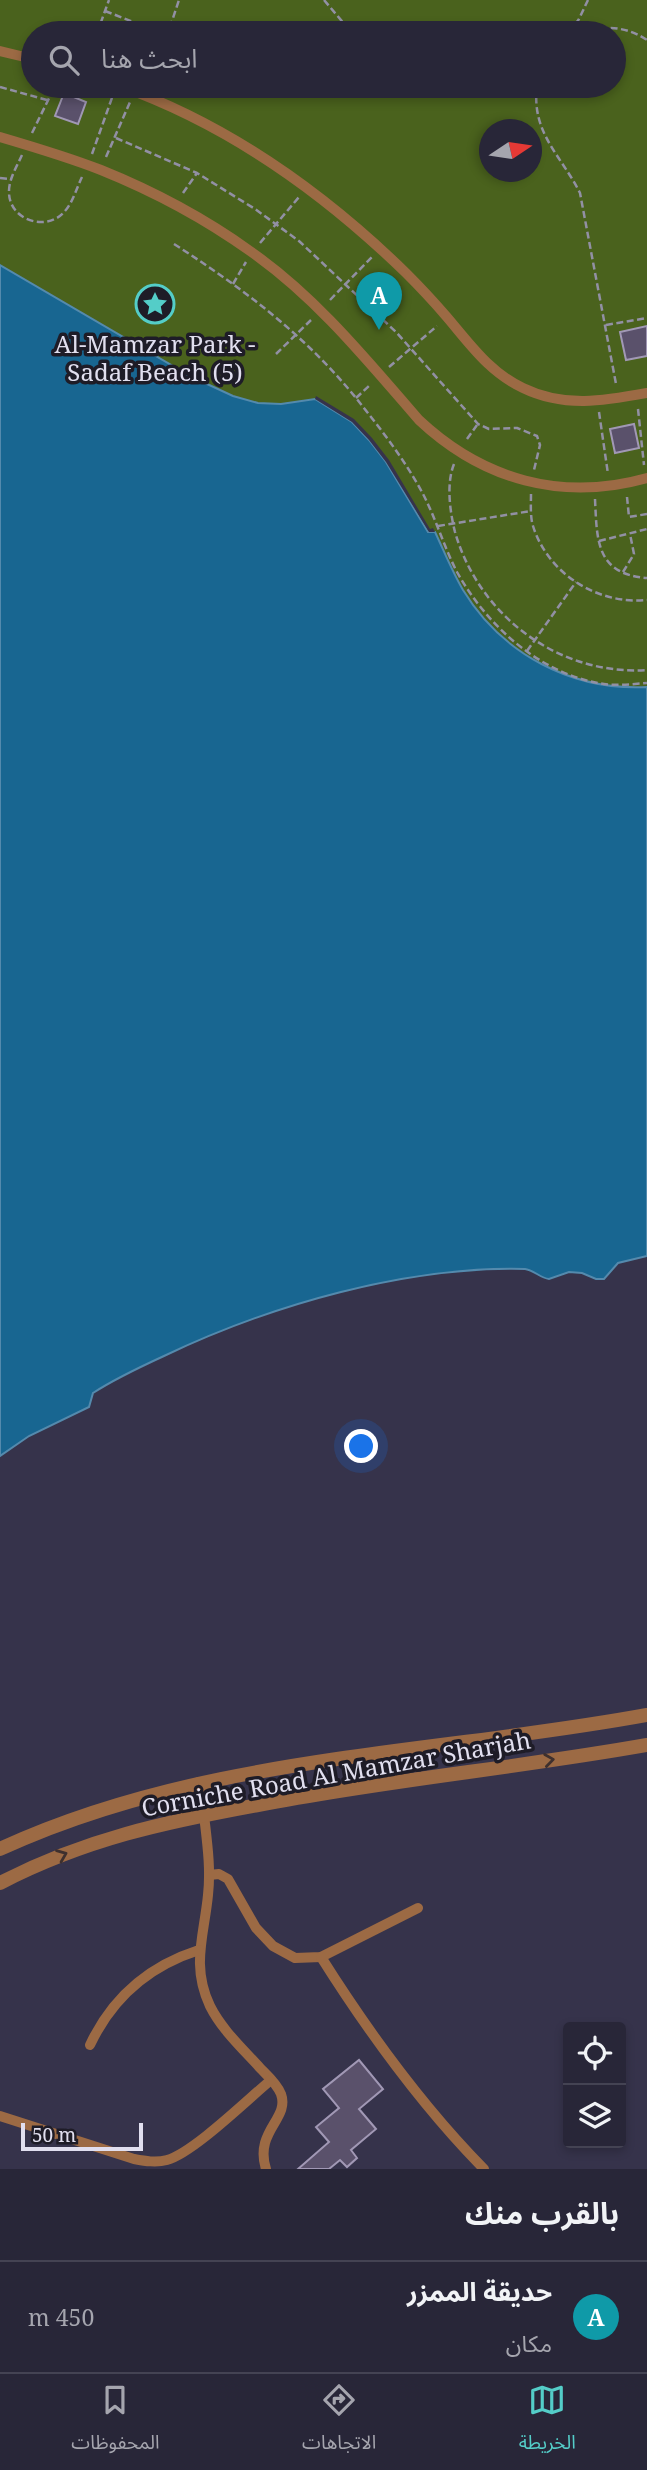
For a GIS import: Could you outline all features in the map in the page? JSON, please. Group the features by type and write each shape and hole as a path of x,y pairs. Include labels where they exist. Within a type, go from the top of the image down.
{"street":[{"name":"Corniche Road Al Mamzar Sharjah","path":"0,1849 58,1824 100,1810 200,1784 367,1754 584,1726 647,1715"},
{"name":"Corniche Road Al Mamzar Sharjah","path":"0,1883 66,1853 151,1826 405,1780 647,1745"},
{"path":"200,1784 204,1815"}],"lane":[{"path":"0,51 21,56"},
{"path":"148,98 234,140 307,187 408,275 479,357 506,379 536,394 565,401 598,401 642,394"},
{"path":"0,136 100,170 175,205 252,252 320,311 433,434 496,471 531,484 594,489 647,478"},
{"path":"204,1815 209,1875 199,1950 201,1979 211,2007 226,2031 280,2091 283,2105 264,2143 263,2158 266,2169"},
{"path":"209,1875 219,1874 228,1879 256,1928 280,1952 295,1958 321,1956 418,1908"},
{"path":"90,2045 106,2015 128,1989 156,1968 199,1950"},
{"path":"321,1956 403,2077 484,2169"},
{"path":"0,2116 134,2159 166,2160 186,2151 271,2080"}],"path":[{"path":"101,21 108,0"},
{"path":"172,21 179,0"},
{"path":"324,0 342,21"},
{"path":"576,21 589,0"},
{"path":"105,11 130,21"},
{"path":"626,30 647,40"},
{"path":"0,87 21,93"},
{"path":"41,98 48,100"},
{"path":"100,170 131,98"},
{"path":"536,98 545,139 580,193 618,398"},
{"path":"116,138 197,173 230,192 316,256 411,348 478,424 489,429 517,428 539,438 540,445 531,484 531,511 533,524 544,549 557,566 576,583 611,598 647,600"},
{"path":"175,205 197,173"},
{"path":"0,178 11,179"},
{"path":"233,284 252,252 307,187"},
{"path":"174,244 233,284 296,335 356,398 401,459 422,493 455,568 472,597 491,620 527,651 561,670 604,684 647,683"},
{"path":"356,398 447,317"},
{"path":"606,325 647,318"},
{"path":"642,394 647,478"},
{"path":"598,401 610,487"},
{"path":"478,424 459,451 451,471 450,482 453,524 465,562 475,580 499,611 534,640 560,654 601,668 621,671 647,670"},
{"path":"594,489 599,541 607,562 622,572 647,578"},
{"path":"630,495 626,499 629,517 647,514"},
{"path":"438,526 531,511"},
{"path":"599,541 647,529"},
{"path":"622,572 634,554 630,534"},
{"path":"527,651 576,583"}],"green space":[{"path":"0,0 647,0 647,687 619,687 567,675 519,650 498,633 463,591 435,532 429,532 386,462 352,422 315,399 281,404 258,403 233,396 192,377 0,265"}],"water":[{"path":"0,265 192,377 233,396 258,403 281,404 315,399 352,422 386,462 428,532 435,532 463,590 479,613 498,633 541,664 566,675 619,687 647,687 647,1256 618,1263 604,1279 569,1272 549,1279 525,1269 480,1270 387,1282 294,1305 205,1337 110,1382 93,1393 89,1407 29,1436 0,1456"}],"pier":[{"path":"316,396 354,419 372,438 389,460 430,529 433,528 435,532 429,532 386,462 369,440 352,422 315,399"}],"building":[{"path":"62,98 76,98 86,102 78,124 55,116"},
{"path":"647,326 647,356 626,360 620,332"},
{"path":"634,424 639,448 615,453 610,429"},
{"path":"359,2060 383,2089 359,2109 376,2129 351,2150 357,2158 347,2167 340,2160 329,2169 298,2169 329,2142 316,2127 339,2108 323,2089"}],"place":[{"name":"Al-Mamzar Park - Sadaf Beach (5)","path":"155,304"},
{"name":"حديقة الممزر","path":"379,330"}]}
